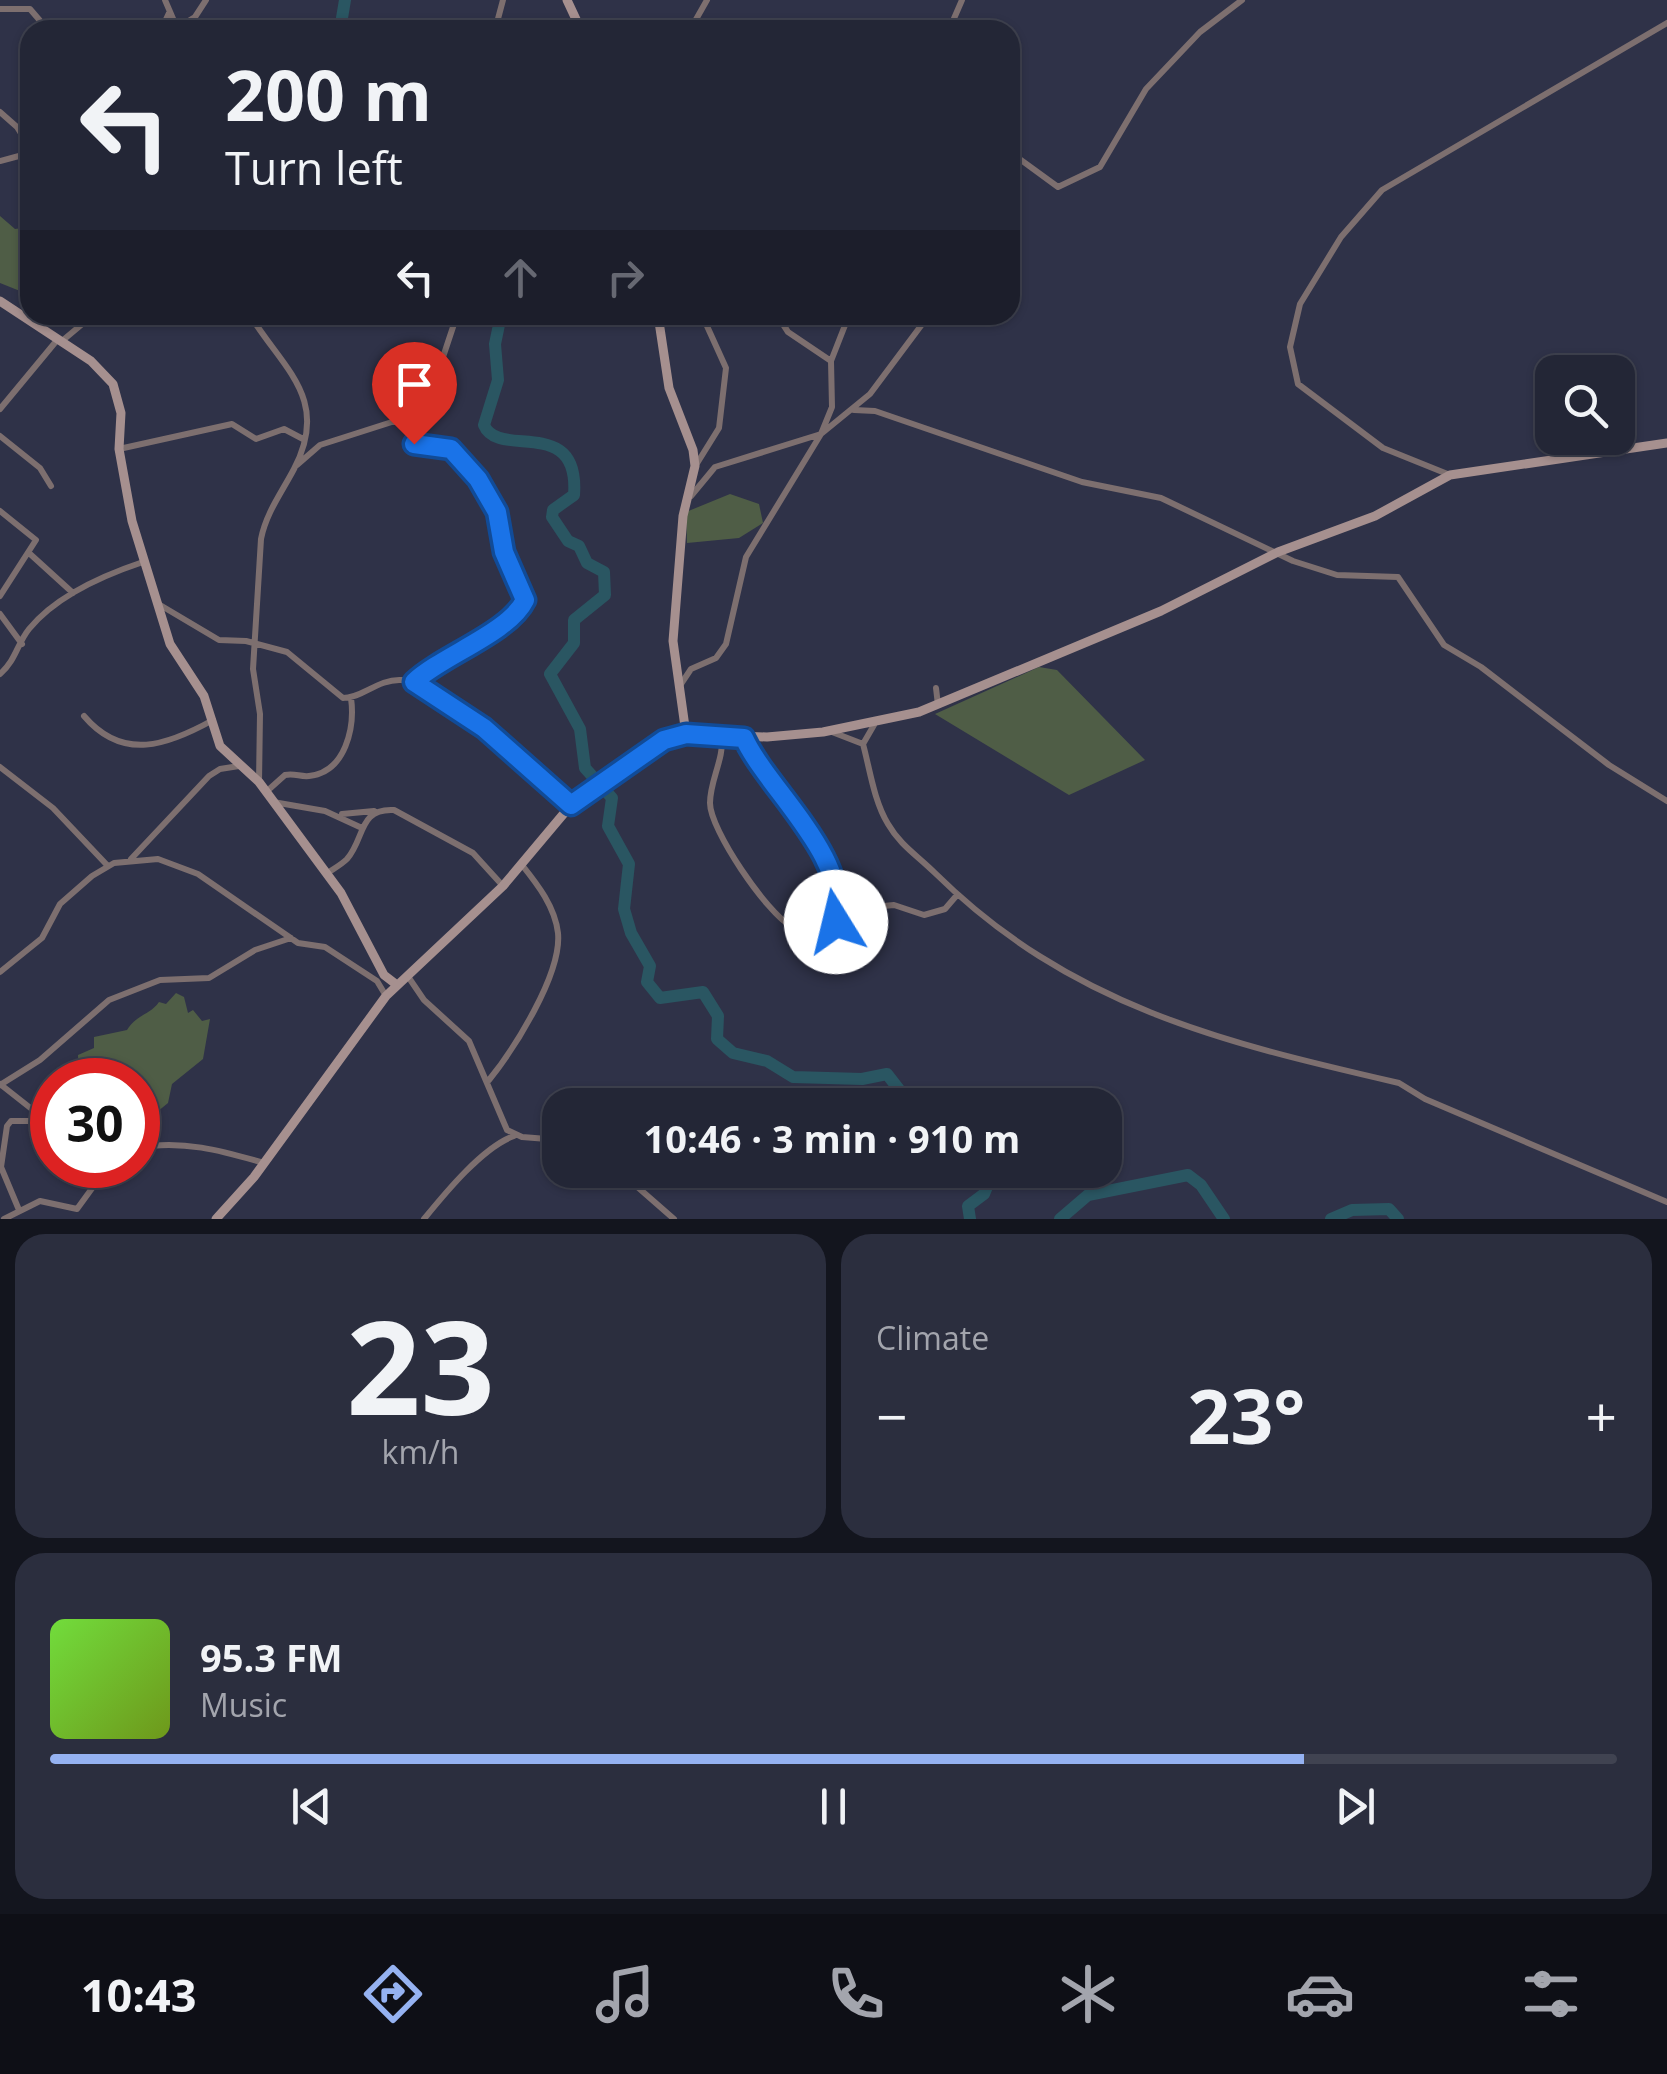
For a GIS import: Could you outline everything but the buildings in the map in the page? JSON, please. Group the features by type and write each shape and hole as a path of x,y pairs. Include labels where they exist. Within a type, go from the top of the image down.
{"street":[{"path":"165,0 174,20"},
{"path":"189,20 206,0"},
{"path":"1020,159 1058,187 1093,174 1146,89 1200,32 1242,0"},
{"path":"0,5 30,9 39,20"},
{"path":"165,20 169,12"},
{"path":"1450,475 1383,448 1298,384 1290,347 1300,304 1341,237 1382,190 1667,23"},
{"path":"0,112 20,132"},
{"path":"38,325 99,367 113,384 121,413 119,449 143,562 170,644 214,720 224,752 246,766 262,787 366,933 384,974 397,985"},
{"path":"0,409 60,339 79,325"},
{"path":"257,325 301,386 306,409 295,467 264,521 260,539 258,644 253,669 260,714 262,787"},
{"path":"351,698 377,683 414,682 472,646 519,610 525,600 504,552 489,495 451,449 421,437 418,425 439,390 442,360 454,325"},
{"path":"659,325 668,388 694,450 673,641 686,734"},
{"path":"695,466 719,428 726,368 707,325"},
{"path":"783,325 831,361"},
{"path":"677,691 691,669 716,658 726,644 746,557 821,434 832,407 831,361 846,325"},
{"path":"687,502 714,467 821,434 854,410 889,374 922,325"},
{"path":"854,410 875,411 1082,482 1161,498 1337,575 1398,577 1444,644 1481,667 1609,765 1667,801"},
{"path":"295,467 320,445 395,421 403,424 416,446 436,443"},
{"path":"119,449 232,424 256,439 284,429 302,440"},
{"path":"0,436 40,468 51,486"},
{"path":"216,1219 264,1163 386,996 503,886 571,805 664,740 686,734 744,738 874,725 938,705 1161,611 1278,552 1375,516 1450,475 1667,444"},
{"path":"0,511 36,536 0,596"},
{"path":"29,553 74,594"},
{"path":"0,674 42,616 74,594 143,562"},
{"path":"160,605 219,640 258,644 297,658 334,691 351,698"},
{"path":"0,614 22,644"},
{"path":"414,682 484,728 571,805"},
{"path":"936,688 938,705"},
{"path":"262,787 286,775 311,776 334,764 353,723 351,698"},
{"path":"84,716 126,744 147,748 169,743 214,720"},
{"path":"874,725 863,744 890,826 907,849 1023,948 1175,1026 1399,1083 1425,1100 1667,1202"},
{"path":"832,732 863,744"},
{"path":"722,735 724,754 710,809 761,898 795,928 825,933 834,928 838,915 833,884 792,802 762,771 744,738"},
{"path":"128,862 208,776 230,766 246,766"},
{"path":"0,767 54,808 108,865"},
{"path":"273,802 336,815 362,828"},
{"path":"326,874 350,854 375,811"},
{"path":"336,815 398,811 468,850 503,886"},
{"path":"0,972 42,938 66,898 108,865 158,859 186,867 292,938 325,947 377,981 386,996"},
{"path":"489,1080 540,995 558,940 547,900 522,865"},
{"path":"833,884 873,908 894,905 924,915 945,910 957,894"},
{"path":"30,1108 0,1085 40,1060 86,1016 122,993 160,980 209,978 254,950 292,938"},
{"path":"407,975 424,1000 469,1041 489,1080 502,1121 514,1136"},
{"path":"19,1210 1,1167 7,1126 12,1121 30,1122"},
{"path":"424,1219 463,1179 475,1158 514,1136 542,1138"},
{"path":"160,1143 204,1148 264,1163"},
{"path":"4,1219 40,1201 63,1213 80,1207 93,1188"},
{"path":"639,1188 674,1219"}],"green space":[{"path":"0,216 15,229 20,228 20,291 0,283"},
{"path":"730,494 759,504 763,523 739,538 687,543 686,512"},
{"path":"1039,667 1057,670 1145,760 1069,795 935,714"},
{"path":"176,993 184,997 188,1013 193,1010 202,1021 210,1019 203,1059 172,1084 168,1103 160,1110 160,1058 78,1055 94,1048 94,1037 127,1030 159,1002 166,1004"}],"waterway":[{"path":"342,20 345,0"},
{"path":"499,325 495,344 498,380 484,425 492,435 552,446 564,455 572,470 574,495 553,510 552,517 568,541 579,546 587,563 604,572 605,595 574,620 574,643 550,674 580,729 585,768 612,798 608,826 629,864 624,909 631,933 650,966 647,982 660,998 703,992 718,1016 717,1039 733,1053 767,1061 793,1077 862,1079 887,1074 898,1088"},
{"path":"1060,1219 1088,1195 1188,1175 1201,1185 1224,1219"},
{"path":"970,1219 968,1206 986,1188"},
{"path":"1331,1219 1352,1210 1389,1209 1398,1219"}],"route":[{"path":"414,444 443,444 478,479 497,512 504,552 525,600 519,610 464,652 414,682 484,728 571,805 672,736 744,738 762,771 792,802 809,832 833,884 836,922"}]}
